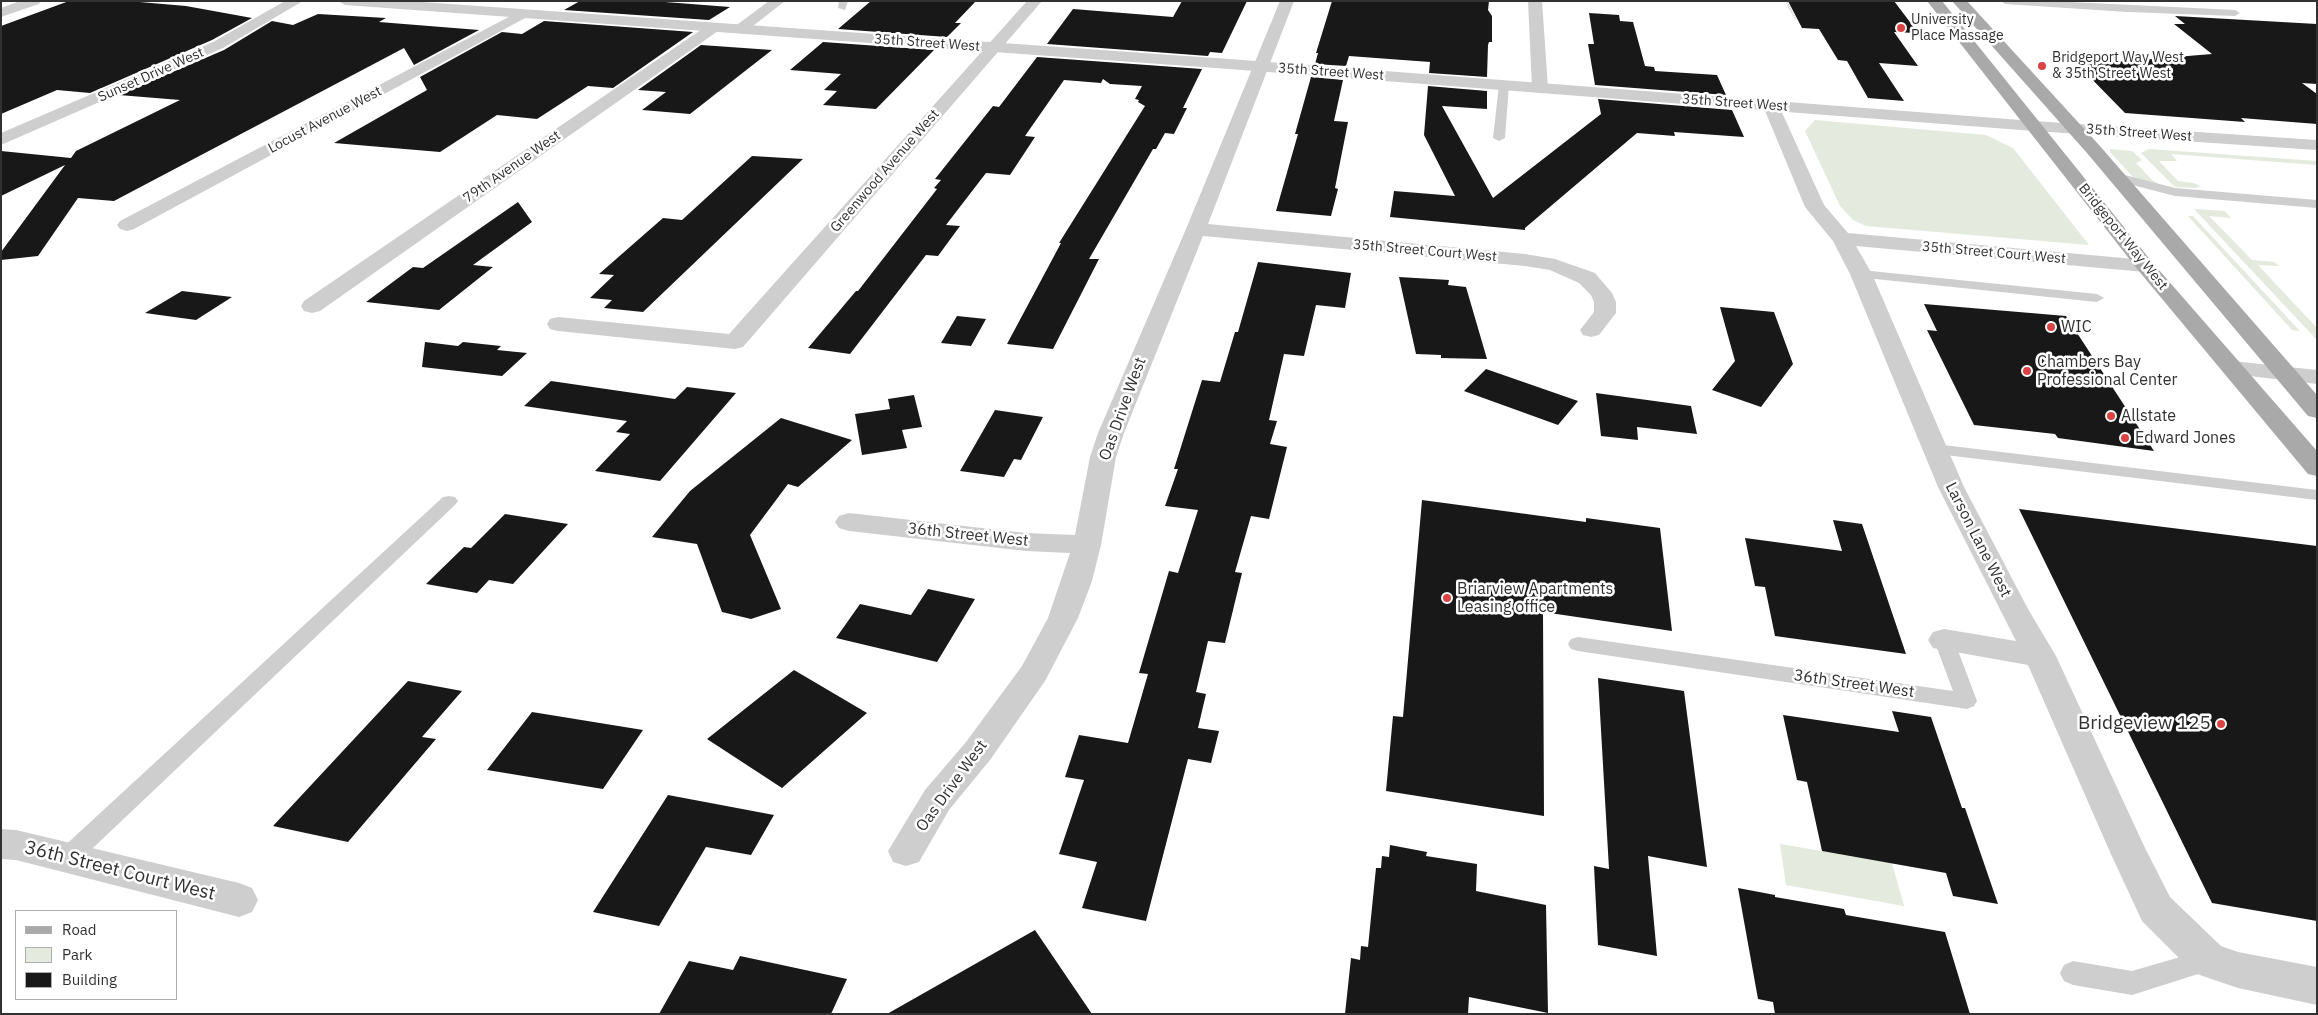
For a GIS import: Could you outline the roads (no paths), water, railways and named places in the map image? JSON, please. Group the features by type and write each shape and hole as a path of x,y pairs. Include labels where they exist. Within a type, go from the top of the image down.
{"main road":[{"name":"Bridgeport Way West","path":"1934,1 2146,266 2264,403 2317,468"},
{"name":"Bridgeport Way West","path":"1959,1 2117,177 2317,411"}],"street":[{"path":"1,13 34,1"},
{"name":"Sunset Drive West","path":"1,140 210,48 296,1"},
{"name":"35th Street West","path":"345,1 1504,85 2074,129 2317,145"},
{"name":"Locust Avenue West","path":"127,225 518,13 535,1"},
{"path":"739,30 778,1"},
{"name":"Greenwood Avenue West","path":"558,324 735,342 1035,1"},
{"name":"Oas Drive West","path":"906,851 937,800 978,751 1034,672 1063,618 1077,581 1087,545 1103,457 1111,433 1196,229 1286,1"},
{"path":"1535,1 1540,88"},
{"name":"79th Avenue West","path":"312,306 713,28"},
{"name":"Larson Lane West","path":"1771,106 1816,208 1842,239 1860,274 1956,496 2014,610 2040,656 2156,909 2208,960"},
{"name":"35th Street Court West","path":"1196,229 1508,258 1555,266 1574,271 1587,278 1601,293 1605,302 1605,313 1591,330"},
{"name":"35th Street Court West","path":"1842,239 2146,266"},
{"path":"2232,368 2317,377"},
{"name":"36th Street West","path":"850,522 1026,542 1087,545"},
{"name":"36th Street West","path":"1944,640 2040,656"},
{"name":"36th Street Court West","path":"1,844 16,845 239,900"},
{"path":"2208,960 2238,970 2317,986"}],"lane":[{"path":"2005,1 2098,4 2235,13"},
{"path":"1499,138 1504,85"},
{"path":"2117,177 2175,192 2310,203 2317,214"},
{"path":"2135,199 2175,192"},
{"path":"1860,274 2097,298"},
{"path":"1936,450 2317,495"},
{"path":"67,858 449,501"},
{"name":"36th Street West","path":"1578,644 1967,701 1944,640"},
{"path":"2072,973 2132,983 2208,960"}],"place":[{"name":"University Place Massage","path":"1901,28"},
{"name":"Bridgeport Way West & 35th Street West","path":"2042,66"},
{"name":"WIC","path":"2051,327"},
{"name":"Chambers Bay Professional Center","path":"2027,371"},
{"name":"Allstate","path":"2111,416"},
{"name":"Edward Jones","path":"2125,438"},
{"name":"Briarview Apartments Leasing office","path":"1447,598"},
{"name":"Bridgeview 125","path":"2221,724"}]}
